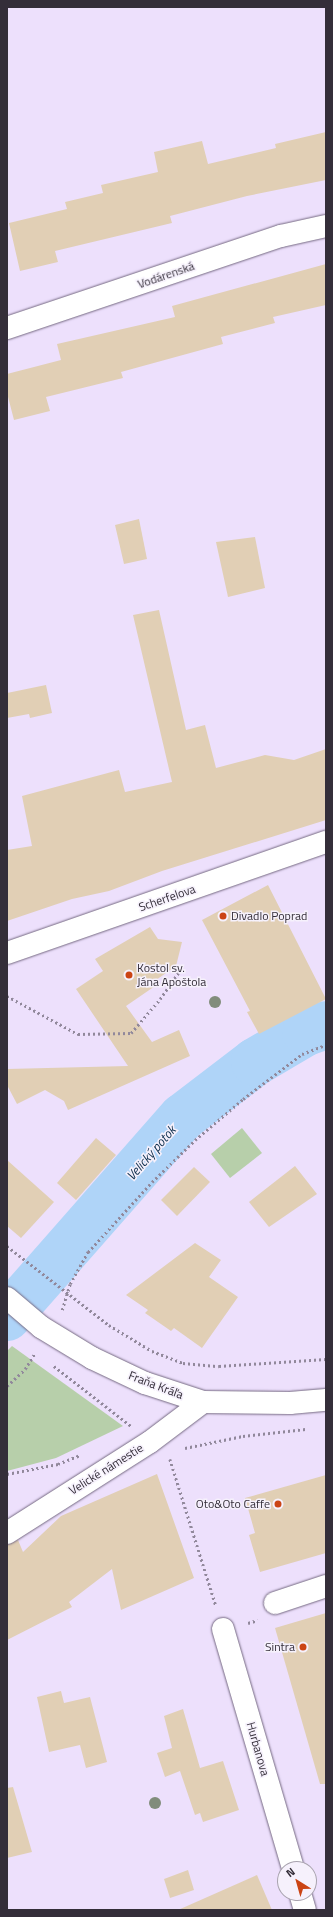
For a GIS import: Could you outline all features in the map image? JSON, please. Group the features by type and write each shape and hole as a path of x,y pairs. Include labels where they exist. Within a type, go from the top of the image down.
{"street":[{"name":"Vodárenská","path":"7,328 281,236 326,226"},
{"name":"Scherfelova","path":"7,953 326,842"},
{"name":"Fraňa Kráľa","path":"7,1298 50,1321 92,1358 145,1383 203,1402 290,1403 326,1400"},
{"name":"Velické námestie","path":"7,1533 150,1442 203,1402"},
{"path":"275,1603 326,1586"},
{"name":"Hurbanova","path":"223,1629 291,1861"}],"path":[{"path":"7,996 78,1034 131,1033 160,999 178,973"},
{"path":"50,1321 67,1295 70,1284 88,1252 189,1145 243,1099 302,1054 326,1045"},
{"path":"7,1246 23,1261 67,1295 152,1351 183,1363 219,1366 326,1359"},
{"path":"30,1348 42,1356"},
{"path":"7,1386 25,1368 35,1352"},
{"path":"48,1361 132,1427 126,1432"},
{"path":"179,1452 183,1449 243,1436 311,1428"},
{"path":"150,1442 170,1459 223,1629 267,1617 275,1603"},
{"path":"7,1474 58,1464 86,1453"},
{"path":"163,1462 174,1456"}],"green space":[{"path":"242,1128 262,1153 230,1178 211,1154"},
{"path":"12,1346 123,1426 56,1458 7,1471 7,1351"}],"building":[{"path":"326,132 326,180 247,196 170,216 172,223 55,251 58,262 20,271 9,223 67,209 65,202 103,193 101,185 158,172 154,152 202,141 208,164 276,148 275,144"},
{"path":"326,264 326,305 273,317 275,323 221,337 223,344 121,372 123,378 46,397 50,411 14,420 7,393 7,374 61,360 57,344 175,317 172,306"},
{"path":"139,519 147,559 124,564 115,525"},
{"path":"255,537 265,588 228,597 216,542"},
{"path":"159,610 186,730 205,725 216,768 265,755 294,760 326,749 326,820 162,871 109,891 72,899 7,921 7,850 32,846 22,796 119,770 125,792 172,782 133,615"},
{"path":"46,685 52,713 30,718 29,714 7,718 7,693"},
{"path":"268,885 326,999 259,1034 247,1012 250,1011 202,920"},
{"path":"150,927 158,939 182,942 176,966 156,980 158,984 126,1006 152,1042 179,1030 190,1056 68,1110 64,1101 45,1090 17,1104 7,1085 7,1069 128,1066 76,989 103,971 95,959"},
{"path":"96,1138 116,1155 76,1200 57,1183"},
{"path":"7,1160 54,1202 21,1238 7,1226"},
{"path":"295,1166 317,1194 269,1227 249,1202"},
{"path":"194,1167 210,1182 177,1216 161,1200"},
{"path":"195,1243 221,1260 209,1277 238,1297 202,1348 174,1328 171,1331 145,1313 148,1310 126,1295"},
{"path":"157,1474 194,1578 121,1610 112,1569 69,1602 72,1607 7,1640 7,1545 18,1540 23,1552 61,1516"},
{"path":"326,1475 326,1553 260,1572 249,1535 255,1533 245,1498"},
{"path":"326,1613 326,1784 320,1784 275,1628"},
{"path":"61,1691 64,1703 90,1697 107,1762 86,1768 80,1745 49,1752 37,1697"},
{"path":"183,1709 200,1768 223,1761 239,1810 203,1822 200,1813 195,1815 180,1771 165,1777 157,1753 172,1748 164,1716"},
{"path":"13,1787 32,1852 7,1858 7,1788"},
{"path":"188,1870 194,1890 170,1898 164,1879"},
{"path":"257,1875 272,1910 178,1910"}],"waterway":[{"name":"Velický potok","path":"7,1317 183,1117 255,1062 306,1032 326,1025"}],"place":[{"name":"Divadlo Poprad","path":"223,916"},
{"name":"Kostol sv. Jána Apoštola","path":"129,975"},
{"name":"Oto&Oto Caffe","path":"278,1504"},
{"name":"Sintra","path":"303,1647"}]}
